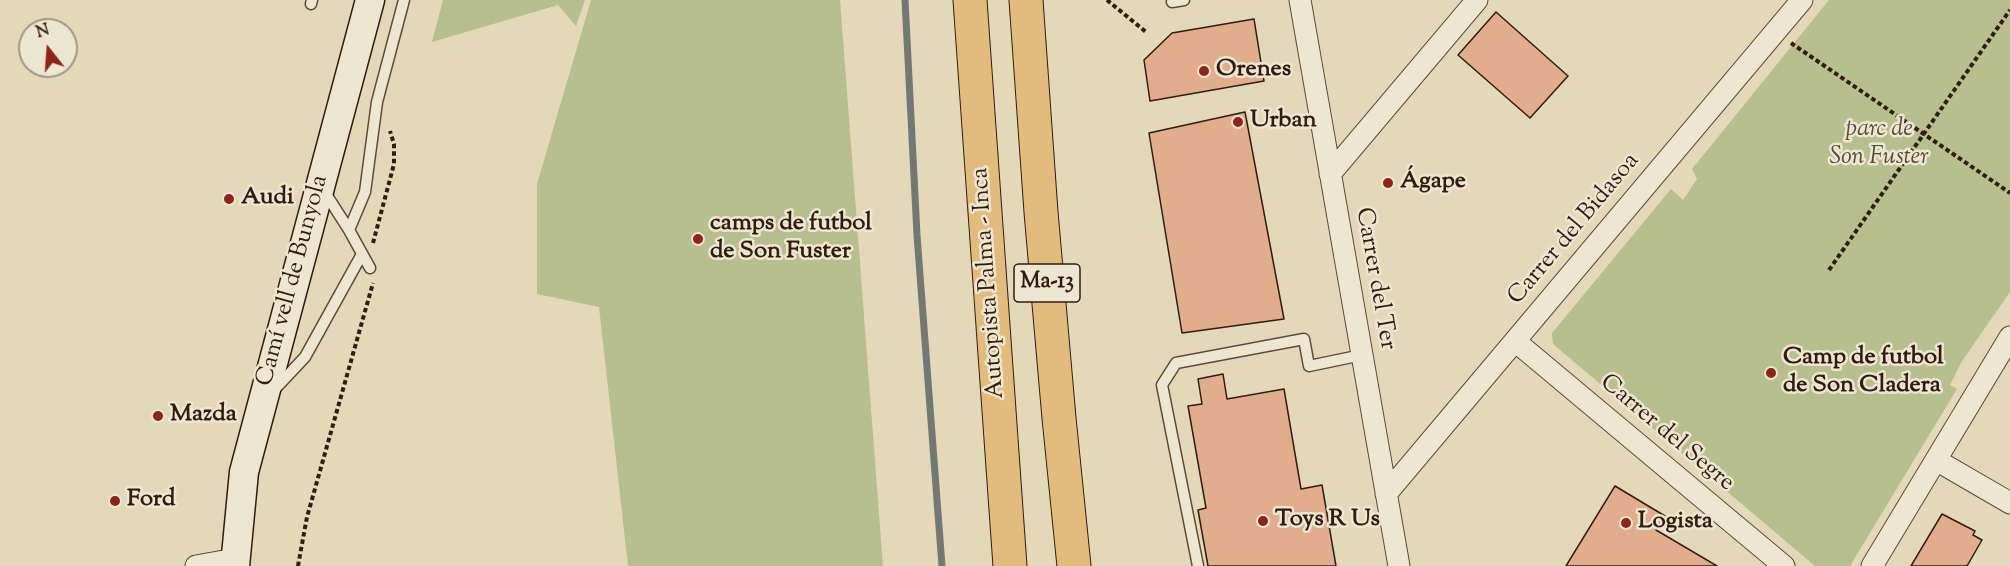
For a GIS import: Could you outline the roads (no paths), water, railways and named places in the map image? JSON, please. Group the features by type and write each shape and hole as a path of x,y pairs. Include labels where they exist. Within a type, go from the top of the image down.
{"highway":[{"name":"Autopista Palma - Inca","path":"970,0 1010,566"},
{"name":"Ma-13","path":"1026,0 1041,212 1074,566"},
{"path":"988,566 1004,487"}],"main road":[{"name":"Camí vell de Bunyola","path":"235,562 244,472 370,0"}],"street":[{"name":"Carrer del Ter","path":"1300,0 1399,566"},
{"path":"1330,174 1477,0"},
{"name":"Carrer del Bidasoa","path":"1386,494 1802,0"},
{"path":"1872,566 2010,337"},
{"name":"Carrer del Segre","path":"1515,341 1784,566"},
{"path":"1936,460 2010,503"},
{"path":"196,566 235,562"}],"lane":[{"path":"349,230 365,192 377,102 404,0"},
{"path":"1172,2 1184,0"},
{"path":"320,184 370,268"},
{"path":"261,403 305,357 362,254"},
{"path":"1198,566 1162,385 1176,363 1304,339 1309,366 1362,355"}],"waterway":[{"path":"905,0 917,235 942,566"}],"place":[{"name":"Orenes","path":"1204,71"},
{"name":"Urban","path":"1238,122"},
{"name":"Ágape","path":"1388,183"},
{"name":"Audi","path":"229,199"},
{"name":"camps de futbol de Son Fuster","path":"698,239"},
{"name":"Camp de futbol de Son Cladera","path":"1771,373"},
{"name":"Mazda","path":"158,416"},
{"name":"Ford","path":"115,501"},
{"name":"Toys R Us","path":"1263,521"},
{"name":"Logista","path":"1626,523"}],"park label":[{"name":"parc de Son Fuster","path":"1879,145"}]}
